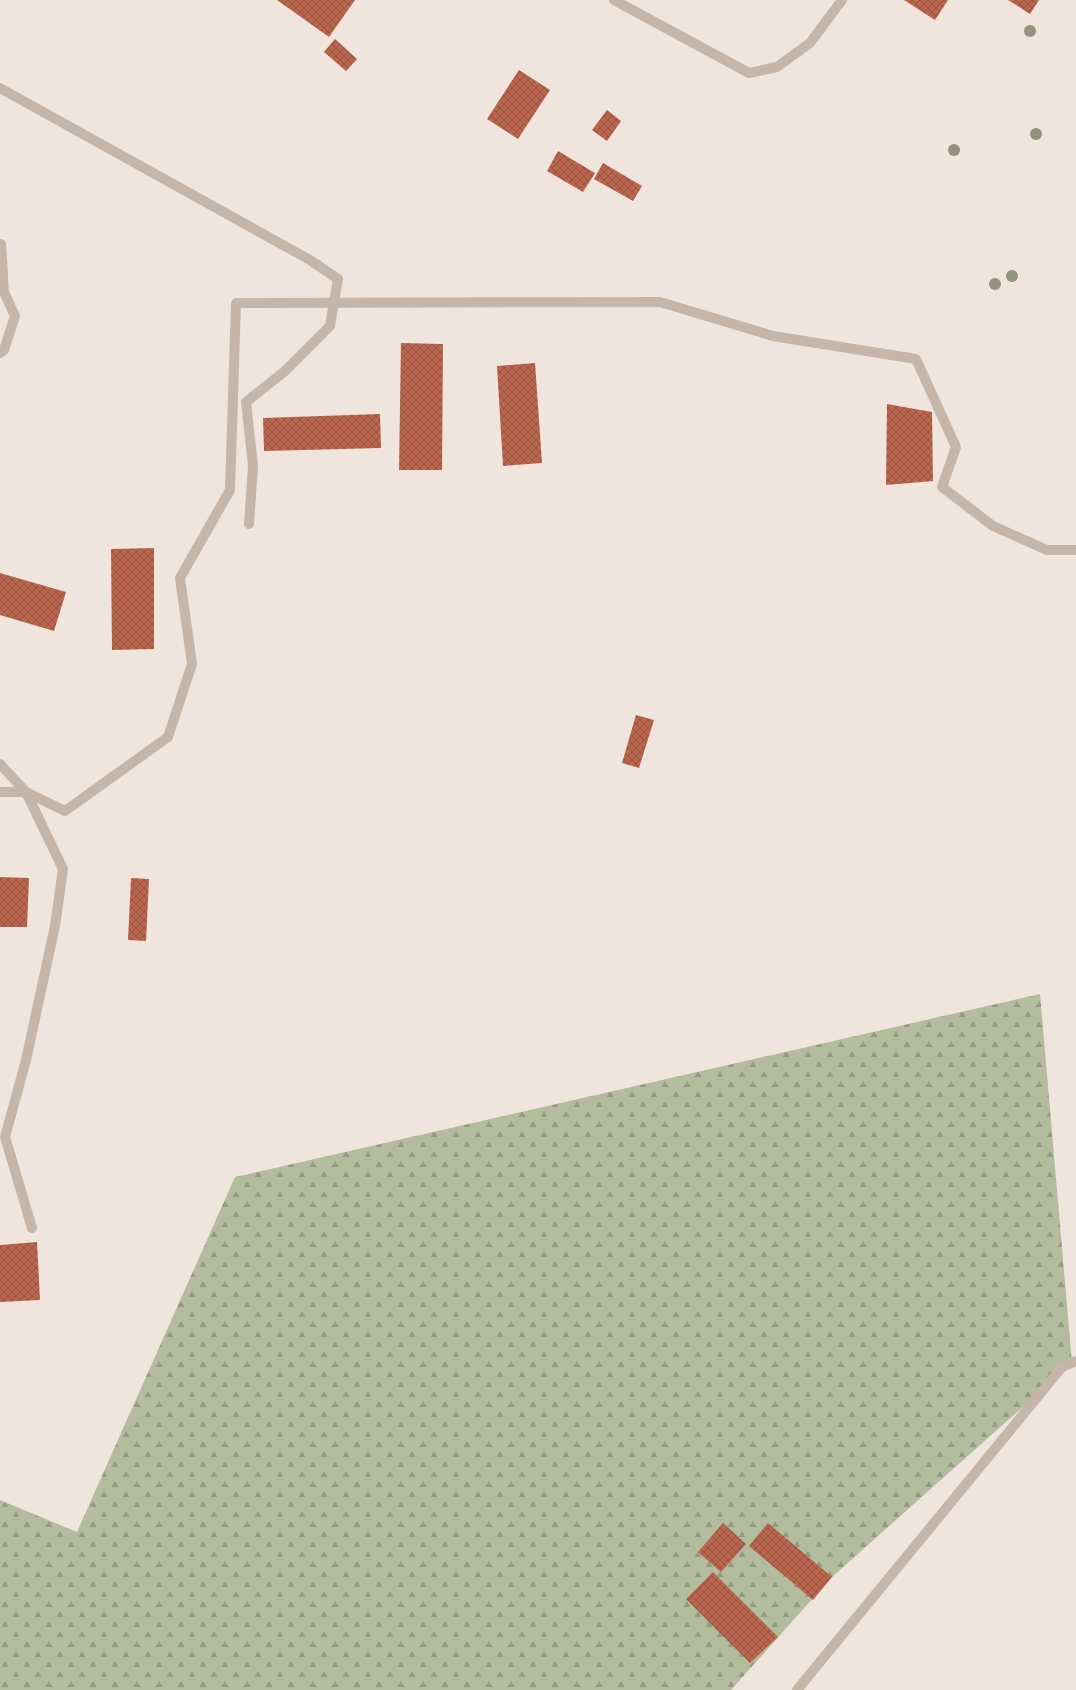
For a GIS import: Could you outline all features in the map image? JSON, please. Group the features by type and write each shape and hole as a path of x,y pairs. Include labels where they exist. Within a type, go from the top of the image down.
{"street":[{"path":"614,0 749,73 778,67 810,43 842,0"},
{"path":"0,88 310,260 338,279 330,326 285,371 246,402 253,466 249,524"},
{"path":"0,353 4,350 15,316 2,292 1,244"},
{"path":"0,792 26,792 65,811 168,738 192,664 180,578 230,490 236,304 660,302 773,336 916,359 956,447 942,487 993,526 1047,550 1076,550"},
{"path":"0,764 26,792 63,869 55,926 26,1060 5,1136 32,1228"},
{"path":"797,1690 1062,1367 1075,1359"}],"green space":[{"path":"1040,994 1072,1363 832,1577 731,1690 0,1690 0,1500 77,1532 235,1177"}],"building":[{"path":"277,0 355,0 329,37"},
{"path":"904,0 948,0 935,20"},
{"path":"1008,0 1039,0 1030,14"},
{"path":"335,39 357,59 346,71 324,52"},
{"path":"519,70 550,90 518,139 487,119"},
{"path":"607,110 621,121 607,141 592,130"},
{"path":"558,151 595,173 583,192 547,171"},
{"path":"603,163 642,186 633,201 594,179"},
{"path":"401,343 443,344 442,470 399,470"},
{"path":"535,363 542,463 503,466 497,366"},
{"path":"887,404 932,412 933,481 886,485"},
{"path":"380,414 381,448 264,451 263,418"},
{"path":"154,548 154,649 112,650 111,549"},
{"path":"0,573 66,592 54,631 0,615"},
{"path":"636,715 654,720 639,768 622,763"},
{"path":"0,877 29,878 27,927 0,927"},
{"path":"131,878 149,879 146,941 128,940"},
{"path":"37,1242 40,1300 0,1302 0,1245"},
{"path":"723,1523 746,1544 721,1572 698,1552"},
{"path":"768,1523 832,1577 813,1600 749,1546"},
{"path":"713,1572 778,1637 750,1663 686,1599"}]}
